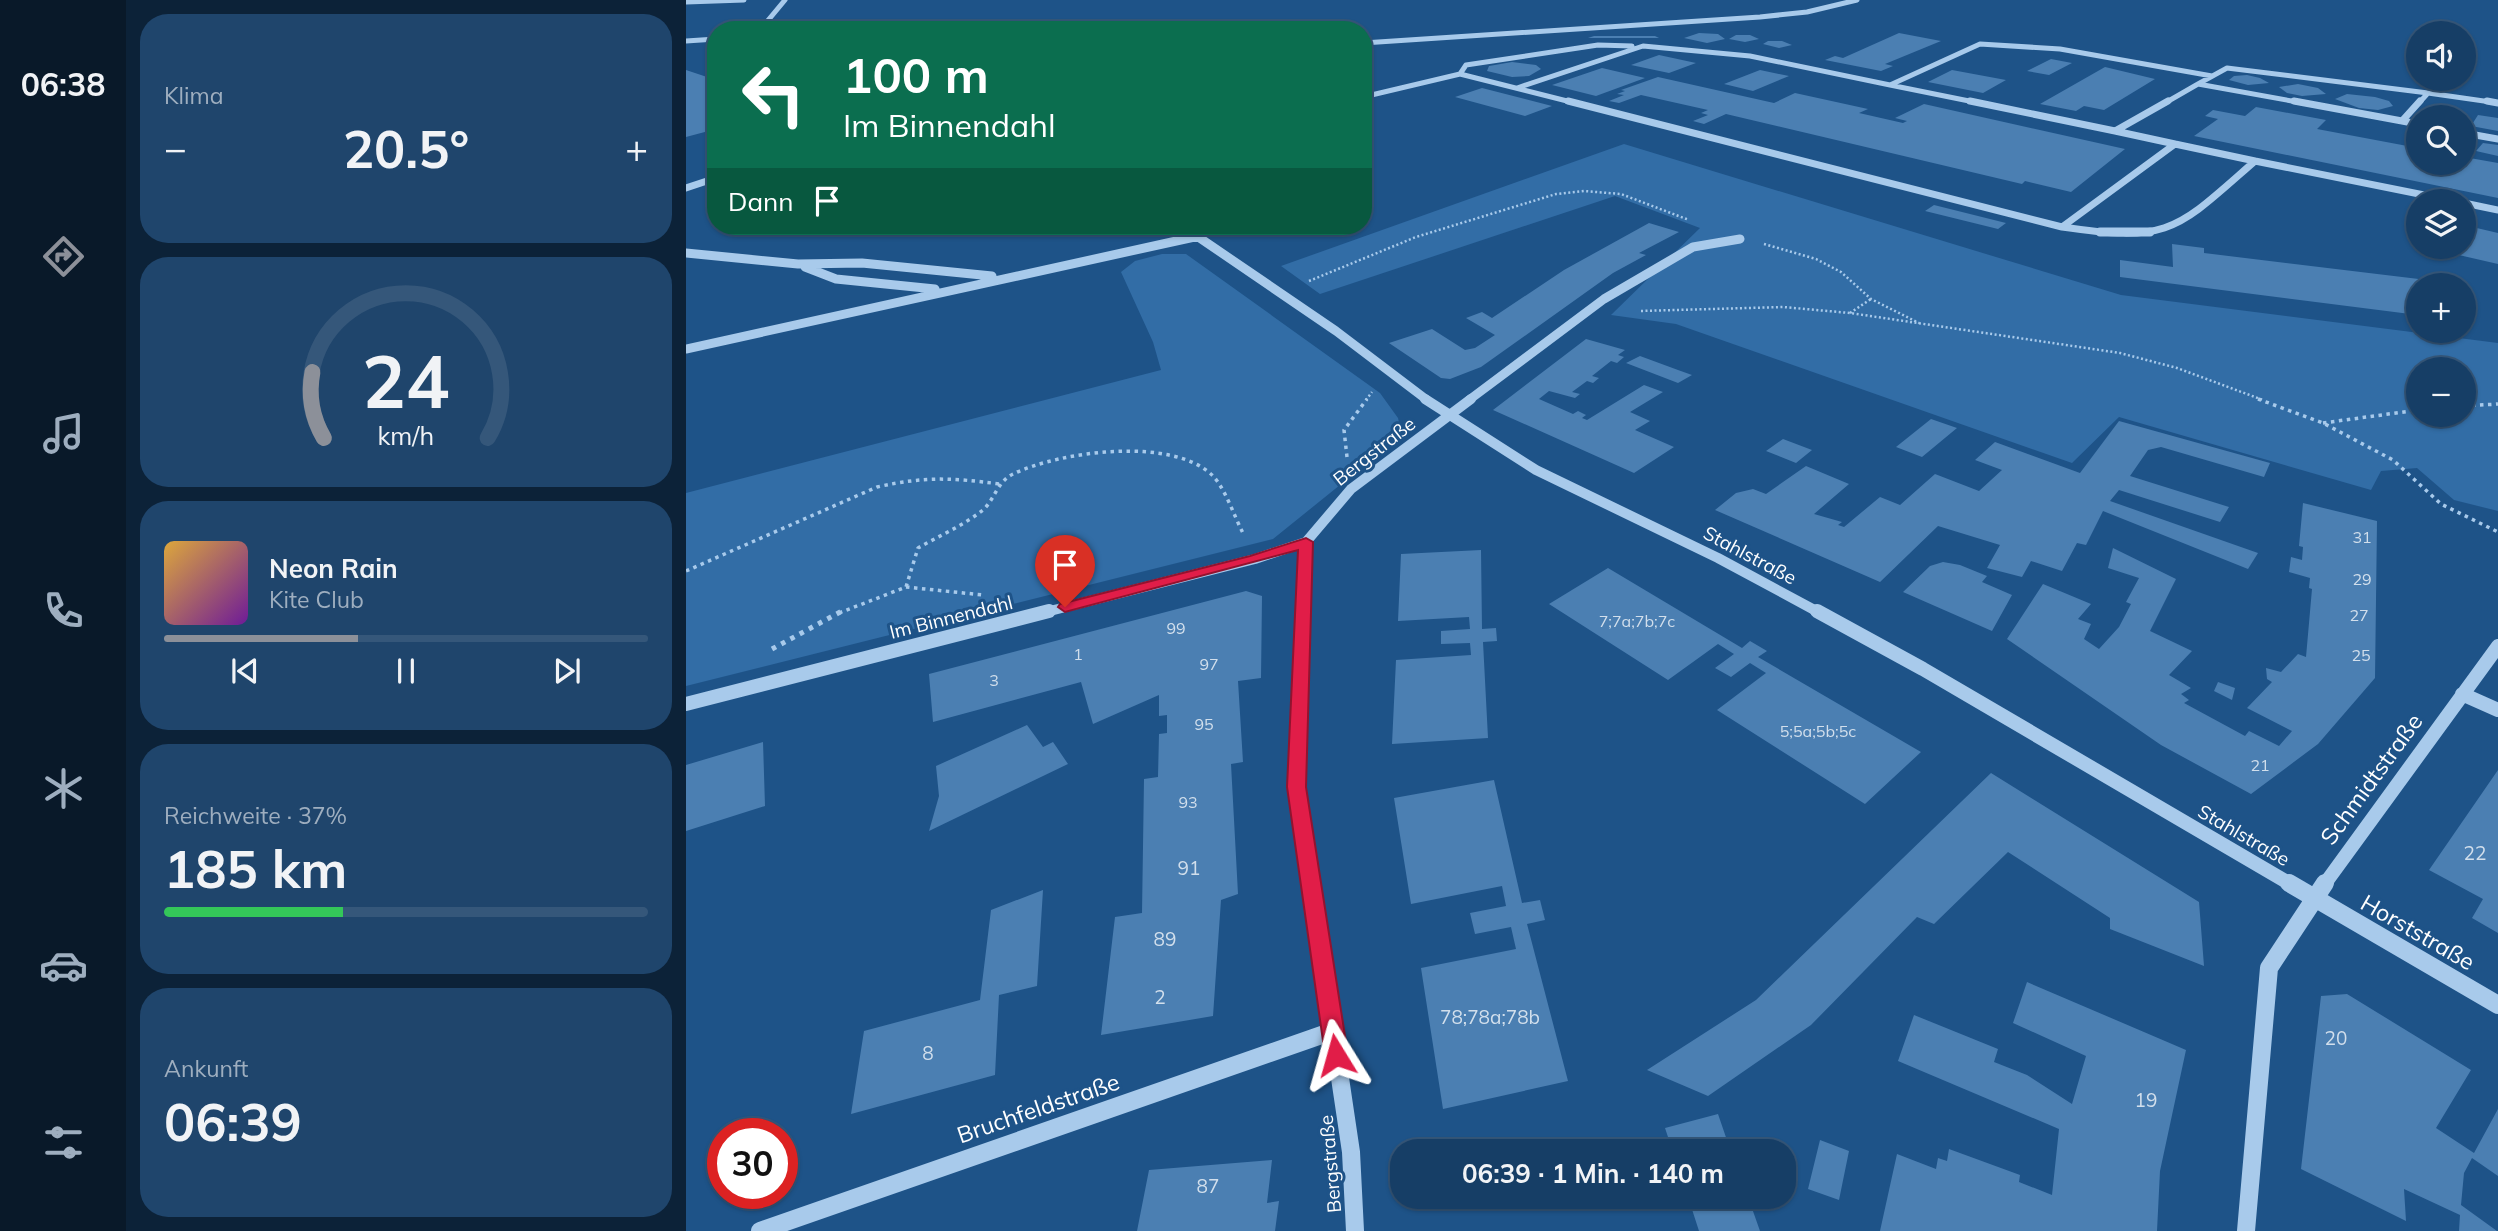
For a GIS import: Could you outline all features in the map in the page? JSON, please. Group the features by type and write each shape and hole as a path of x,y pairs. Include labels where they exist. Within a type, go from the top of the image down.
{"street":[{"path":"686,2 744,0"},
{"path":"768,21 785,0"},
{"path":"1372,42 1664,22 1779,17 1814,13 1857,0"},
{"path":"686,41 707,40"},
{"path":"1890,85 1980,44 2060,49 2212,76"},
{"path":"1517,88 1643,46"},
{"path":"1460,74 1466,65 1584,47 1643,46 1750,56 2406,191"},
{"path":"2115,131 2227,68 2498,103"},
{"path":"1372,95 1460,74 2063,227 2127,232 2172,228 2196,213 2255,161"},
{"path":"2198,84 2406,122"},
{"path":"2402,121 2428,93"},
{"path":"2476,134 2498,139"},
{"path":"2063,227 2175,144"},
{"path":"686,188 707,181"},
{"path":"2476,205 2498,210"},
{"path":"686,349 1199,236"},
{"name":"Stahlstraße","path":"1199,236 1278,290 1449,417 1536,470 1718,558 1923,669 2314,898"},
{"name":"Bergstraße","path":"1355,1231 1351,1152 1297,787 1306,542 1351,489 1604,299 1693,247 1740,239"},
{"path":"686,253 798,264 862,263 1004,277"},
{"name":"Im Binnendahl","path":"686,704 1255,559 1306,542"},
{"name":"Schmidtstraße","path":"2246,1231 2269,968 2314,898 2498,646"},
{"path":"2462,694 2498,709"},
{"name":"Horststraße","path":"2314,898 2498,1005"},
{"name":"Bruchfeldstraße","path":"760,1231 1333,1031"}],"lane":[{"path":"798,264 836,279 947,290"}],"path":[{"path":"1278,290 1303,284 1416,237 1556,194 1584,191 1621,194 1689,220"},
{"path":"1740,239 1784,247 1816,258 1842,272 1871,299 1923,326"},
{"path":"1604,299 1608,312 1783,307 1850,313 1923,326 2120,353 2177,368 2323,423 2393,460 2441,504 2498,532"},
{"path":"1850,313 1871,299"},
{"path":"1351,489 1344,430 1387,371"},
{"path":"2476,405 2498,404"},
{"path":"2323,423 2406,412"},
{"path":"766,652 856,604 906,587 918,548 984,509 1000,484 1013,474 1095,451 1145,452 1194,461 1215,478 1255,559"},
{"path":"686,571 723,559 830,502 898,482 947,477 1000,484"}],"shaded area":[{"path":"1624,144 2121,295 2406,331 2406,343 2476,343 2476,340 2498,343 2498,511 2454,500 2417,468 2381,471 2371,490 2119,417 2072,463 1676,324 1611,315 1700,228 1615,196 1320,294 1281,266"},
{"path":"1162,254 1186,254 1380,393 1398,418 1402,435 1273,539 686,686 686,493 1161,370 1153,342 1121,272 1135,261"}],"building":[{"path":"1699,33 1718,34 1725,39 1707,43 1684,38"},
{"path":"1899,33 1941,41 1885,64 1893,66 1881,71 1825,60 1835,56 1843,58"},
{"path":"1736,35 1750,35 1759,39 1745,42 1729,39"},
{"path":"1655,36 1659,38 1588,38"},
{"path":"1768,41 1782,41 1792,45 1779,48 1763,44"},
{"path":"1659,55 1696,63 1669,73 1631,65"},
{"path":"2051,59 2072,63 2049,75 2027,71"},
{"path":"1512,62 1536,65 1541,69 1529,76 1512,77 1487,71 1489,66"},
{"path":"2105,67 2155,79 2104,110 2084,106 2076,111 2040,104"},
{"path":"1602,68 1645,78 1596,96 1552,85"},
{"path":"686,70 707,77 707,131 686,137"},
{"path":"1760,70 1789,76 1753,91 1724,84"},
{"path":"1952,70 2006,80 1983,93 1928,82"},
{"path":"2247,75 2269,83 2248,85 2229,80 2234,76"},
{"path":"1658,77 1774,103 1795,93 1868,109 1859,113 1903,123 1907,121 1895,118 1924,104 2125,149 2071,192 2025,181 2022,184 1726,114 1704,124 1693,121 1708,115 1701,113 1708,110 1641,95 1619,103 1609,101 1624,95 1617,94 1625,91 1621,90"},
{"path":"2298,84 2318,88 2326,94 2302,96 2287,93 2279,87"},
{"path":"1482,88 1552,106 1525,116 1455,97"},
{"path":"2347,94 2375,97 2389,101 2393,106 2378,110 2359,108 2335,99"},
{"path":"2256,107 2326,120 2317,129 2406,146 2406,175 2476,175 2476,159 2498,163 2498,198 2476,194 2476,189 2454,189 2194,136 2218,119 2205,116 2213,110 2245,116"},
{"path":"2478,115 2498,118 2498,131 2476,127"},
{"path":"2483,143 2498,145 2498,156 2476,151"},
{"path":"1934,205 2006,223 1998,229 1925,211"},
{"path":"1649,223 1679,232 1639,253 1646,255 1613,273 1481,367 1450,379 1441,378 1389,343 1432,329 1465,350 1475,348 1495,335 1466,318 1482,312 1492,318 1564,270"},
{"path":"2476,228 2498,233 2498,264 2476,259"},
{"path":"2172,244 2204,248 2204,253 2406,277 2406,313 2120,277 2120,260 2173,267"},
{"path":"1586,339 1625,350 1618,355 1624,357 1617,363 1611,361 1592,376 1599,378 1593,383 1587,381 1572,392 1580,394 1575,398 1549,391 1539,399 1573,414 1578,411 1586,415 1582,418 1587,420 1644,385 1663,392 1630,412 1650,421 1635,430 1674,447 1634,473 1493,410"},
{"path":"1640,356 1692,375 1678,383 1626,363"},
{"path":"1931,419 1957,428 1922,457 1896,447"},
{"path":"2119,421 2270,463 2264,477 2161,447 2148,450 2130,476 2229,507 2220,522 2119,490 2110,501 2258,553 2248,569 2103,511 2086,545 2077,543 2062,571 2031,561 2022,577 1987,568 2000,545 1938,526 1880,582 1715,510 1736,493 1753,489 1766,494 1806,466 1849,484 1814,514 1842,522 1838,525 1844,527 1880,497 1900,505 1935,474 1979,491 2002,470 1975,460 1995,442 2080,473"},
{"path":"1783,439 1812,450 1796,463 1766,451"},
{"path":"2303,503 2377,521 2375,678 2318,744 2251,794 2161,745 2007,639 2043,584 2091,604 2078,619 2091,624 2084,639 2099,649 2119,627 2131,604 2126,602 2139,578 2108,568 2113,548 2176,579 2150,631 2192,651 2169,675 2191,688 2181,694 2189,700 2184,703 2245,736 2249,731 2279,746 2292,731 2247,708 2272,682 2267,679 2266,668 2281,672 2298,654 2306,657 2312,589 2309,588 2310,578 2289,572 2291,557 2302,560 2303,547 2299,546"},
{"path":"1481,550 1482,629 1496,628 1497,641 1483,642 1488,738 1392,744 1396,660 1471,655 1470,643 1441,644 1441,631 1470,629 1469,617 1398,621 1401,554"},
{"path":"1943,562 1960,565 1987,576 1982,582 2012,595 1992,631 1903,592 1930,566"},
{"path":"1608,568 1742,648 1750,641 1767,651 1758,657 1921,752 1865,804 1717,710 1766,673 1750,663 1731,677 1715,668 1734,654 1718,644 1668,680 1549,604"},
{"path":"1246,591 1262,596 1261,678 1238,681 1243,762 1231,764 1238,894 1221,900 1213,1016 1101,1035 1115,917 1142,913 1144,779 1158,777 1159,734 1167,733 1167,715 1159,716 1159,695 1093,724 1081,682 933,722 929,674"},
{"path":"2218,682 2235,688 2232,700 2214,691"},
{"path":"1027,725 1043,747 1053,742 1068,764 929,831 939,796 936,766"},
{"path":"763,742 765,806 686,831 686,765"},
{"path":"2498,770 2498,933 2472,918 2483,899 2429,870"},
{"path":"1991,773 2199,902 2204,966 2110,929 2110,918 2008,852 1934,924 1917,917 1811,1025 1708,1096 1647,1070 1756,1000"},
{"path":"1494,780 1522,903 1540,900 1545,920 1527,924 1568,1081 1443,1109 1421,968 1516,949 1511,927 1475,934 1470,913 1506,906 1502,886 1411,904 1394,798"},
{"path":"1043,890 1037,986 999,995 995,1075 851,1114 864,1031 980,1000 991,910"},
{"path":"2027,982 2186,1050 2160,1171 2157,1231 1880,1231 1897,1154 1936,1169 1938,1158 1947,1161 1949,1149 2020,1175 2019,1182 2052,1195 2059,1129 1898,1061 1914,1015 1998,1049 1994,1062 2027,1075 2072,1104 2086,1056 2013,1023"},
{"path":"2347,994 2471,1070 2436,1128 2474,1153 2498,1109 2498,1176 2472,1158 2464,1173 2461,1205 2497,1231 2459,1231 2460,1215 2404,1189 2406,1221 2301,1169 2321,996"},
{"path":"1718,1114 1727,1139 1669,1139 1665,1128"},
{"path":"1820,1140 1849,1151 1839,1200 1808,1189"},
{"path":"1272,1160 1267,1203 1279,1201 1275,1231 1137,1231 1149,1170"},
{"path":"1692,1209 1752,1209 1760,1231 1699,1231"}],"route":[{"path":"1065,607 1255,559 1306,542 1297,787 1336,1055"}]}
